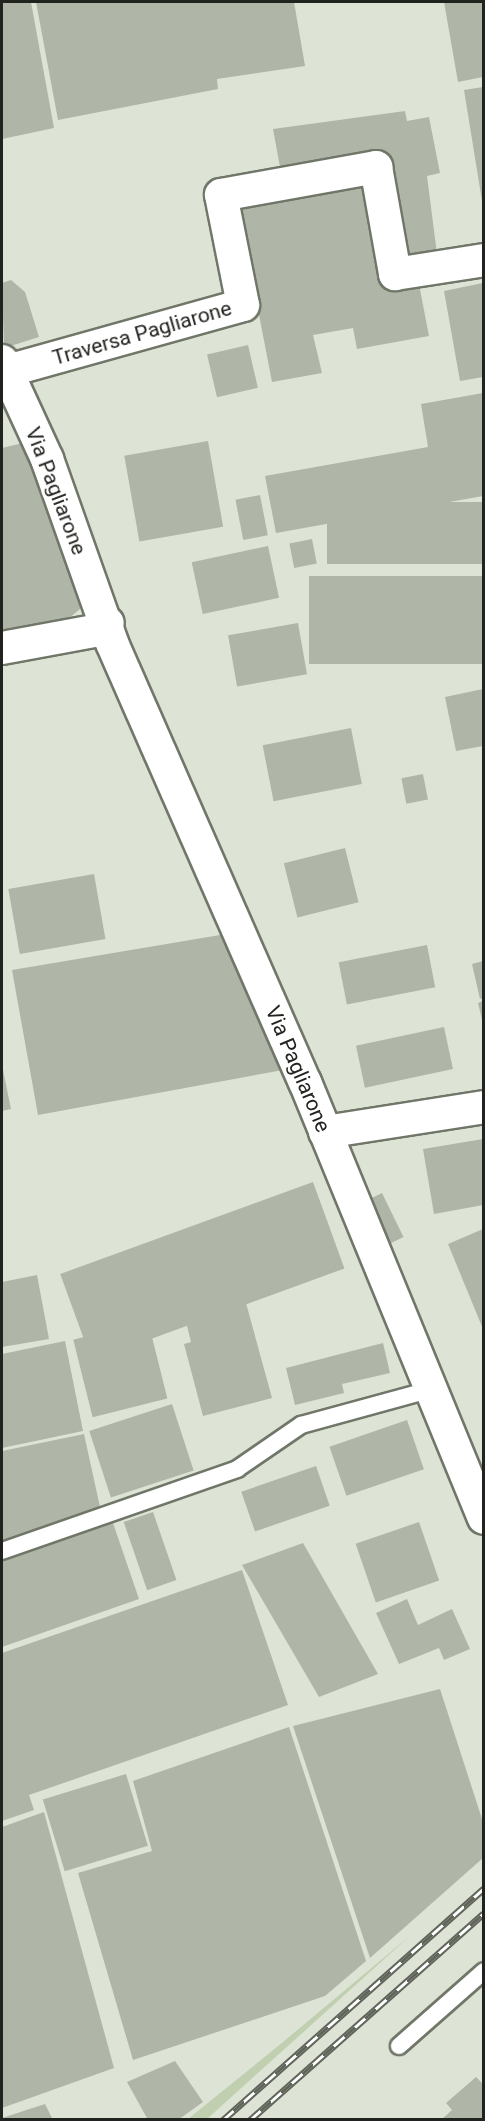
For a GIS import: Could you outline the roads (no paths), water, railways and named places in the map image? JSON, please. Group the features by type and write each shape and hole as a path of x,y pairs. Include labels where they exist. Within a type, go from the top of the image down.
{"street":[{"name":"Traversa Pagliarone","path":"4,366 243,304 221,195 376,167 395,274 483,260"},
{"name":"Via Pagliarone","path":"4,366 47,459 108,623 112,643 325,1132 433,1389 483,1518"},
{"path":"2,648 95,631 108,623"},
{"path":"325,1132 483,1107"}],"lane":[{"path":"2,1551 237,1469 301,1425 433,1389"},
{"path":"399,2046 483,1971"}],"railway":[{"path":"223,2120 484,1888"},
{"path":"250,2120 484,1913"}]}
